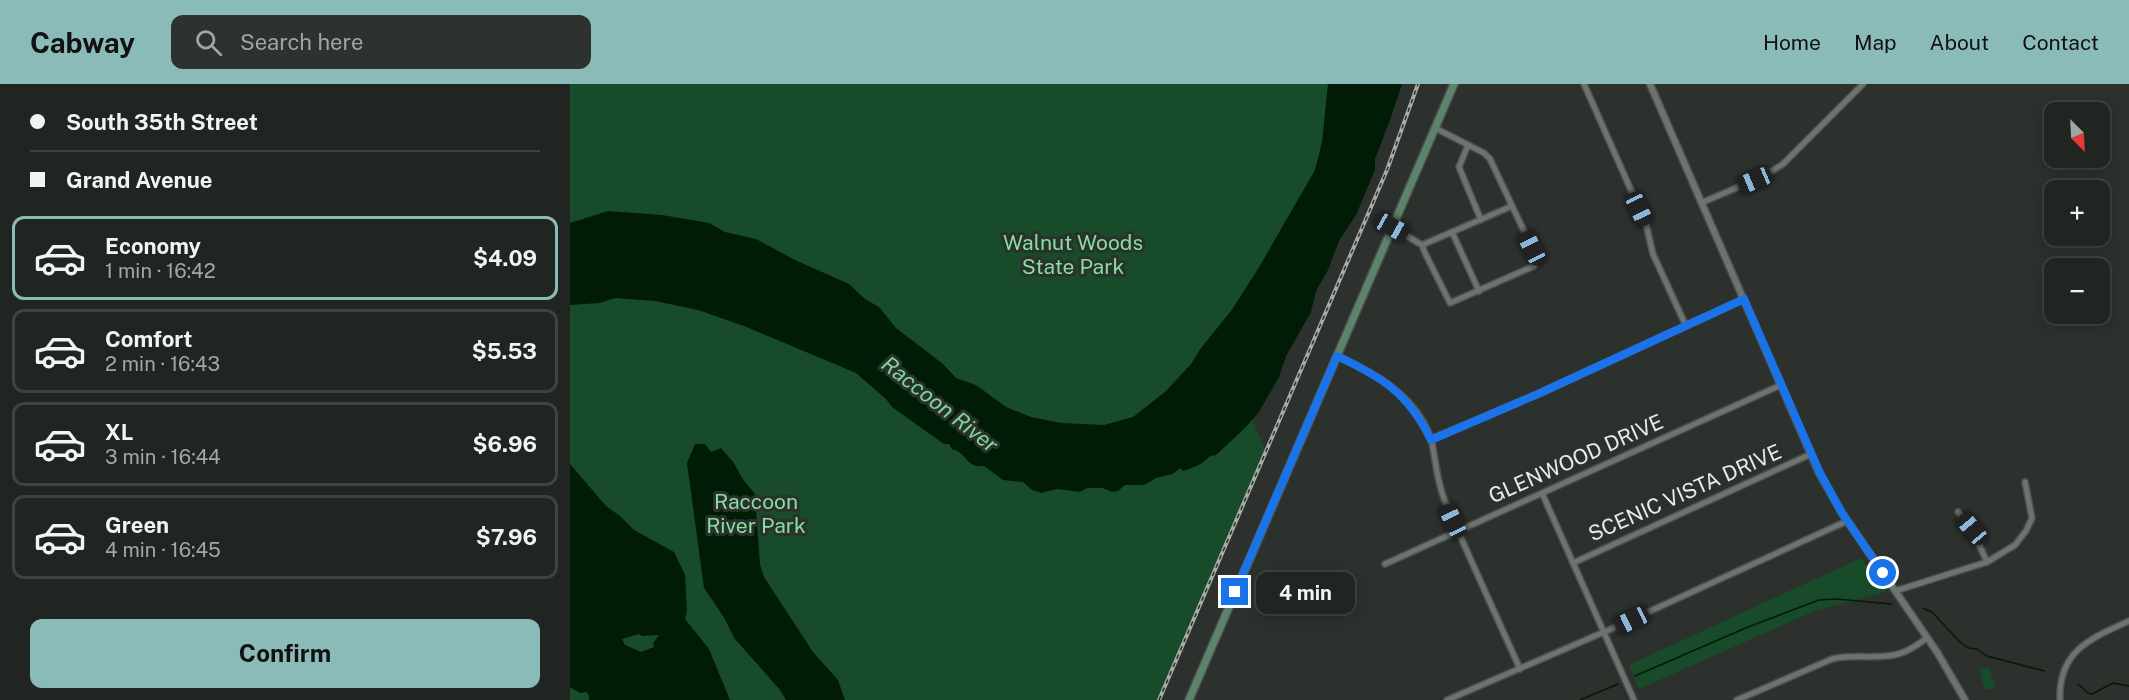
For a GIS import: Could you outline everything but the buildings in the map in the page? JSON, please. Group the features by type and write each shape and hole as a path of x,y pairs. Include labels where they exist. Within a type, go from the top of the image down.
{"main road":[{"path":"1189,700 1454,84"}],"street":[{"path":"1584,84 1646,225 1653,254 1686,326"},
{"path":"1650,84 1811,454 1847,521 1927,638 1965,700"},
{"path":"1701,203 1774,171 1829,120 1863,84"},
{"path":"1392,227 1422,245 1450,303 1533,266 1536,260 1490,159 1484,153 1435,128"},
{"path":"1468,145 1459,167 1480,220"},
{"path":"1422,245 1512,206"},
{"path":"1452,232 1479,291"},
{"path":"1431,440 1538,394 1744,299"},
{"path":"1337,356 1372,372 1392,386 1413,408 1431,440 1443,497 1520,669"},
{"name":"GLENWOOD DRIVE","path":"1385,564 1781,385"},
{"name":"SCENIC VISTA DRIVE","path":"1573,562 1811,454"},
{"path":"1895,591 1987,562 2015,545 2026,531 2032,518 2025,482"},
{"path":"1542,493 1634,700"},
{"path":"1958,512 1972,529 1987,562"},
{"path":"1447,700 1604,632 1847,521"},
{"path":"2060,700 2064,669 2074,653 2090,639 2129,621"},
{"path":"1737,700 1832,659 1844,656 1892,656 1905,652 1927,638"}],"green space":[{"name":"Walnut Woods State Park","path":"570,84 1354,84 1356,110 1214,360 1110,437 1062,443 570,239"},
{"name":"Raccoon River Park","path":"570,274 753,295 980,456 1242,397 1266,451 1159,700 570,700"},
{"path":"1861,558 1886,592 1814,611 1639,689 1629,665"},
{"path":"1989,667 1995,688 1985,690 1979,670"}],"water":[{"name":"Raccoon River","path":"1328,84 1402,84 1375,159 1375,170 1356,215 1339,241 1328,270 1316,291 1311,312 1286,356 1279,377 1259,412 1216,455 1210,456 1194,467 1183,471 1180,468 1173,474 1156,478 1144,485 1125,485 1118,491 1112,492 1103,488 1087,488 1080,492 1057,489 1041,493 1032,490 1023,482 1003,480 984,466 973,465 949,444 944,444 892,407 856,373 744,326 698,310 655,301 615,298 600,303 570,305 570,223 608,211 662,215 709,223 725,232 756,239 795,260 849,284 865,299 879,307 896,328 943,364 956,378 976,385 1006,407 1031,417 1061,423 1104,425 1133,417 1166,391 1191,364 1231,311 1258,269 1315,170 1322,142"},
{"path":"695,444 705,444 711,452 721,448 755,494 760,564 764,577 813,652 838,680 845,700 786,700 780,690 735,639 704,588 687,463"},
{"path":"570,464 606,506 634,530 674,552 685,575 687,611 685,619 709,649 730,700 589,700 586,692 580,693 570,687","holes":["639,634 642,636 659,635 653,643 654,647 641,652 625,645 622,639"]}],"waterway":[{"path":"1635,676 1748,627 1819,600 1837,599 1892,604"},
{"path":"1923,608 1932,612 1968,648 1977,649 1987,656 2044,671"},
{"path":"2078,684 2092,694 2113,683 2129,686"},
{"path":"1580,700 1618,684"}],"railway":[{"path":"1159,700 1387,170 1418,84"}],"route":[{"path":"1235,592 1337,356 1372,372 1392,386 1413,408 1431,440 1538,394 1744,299 1820,473 1842,513 1883,573"}]}
